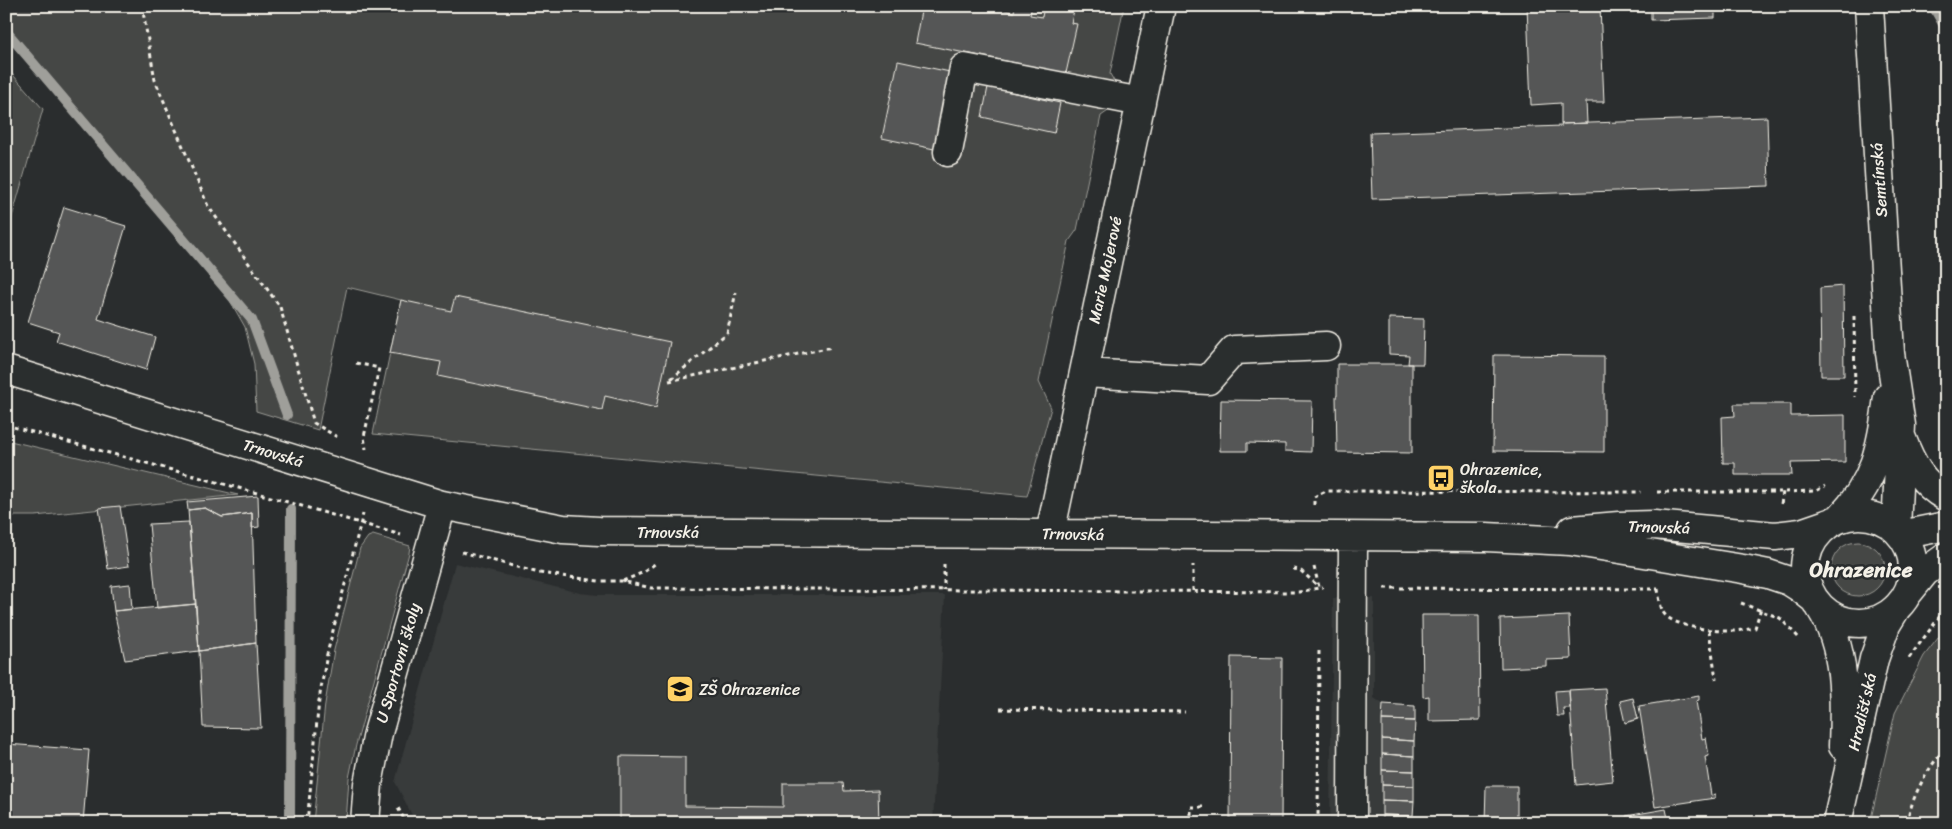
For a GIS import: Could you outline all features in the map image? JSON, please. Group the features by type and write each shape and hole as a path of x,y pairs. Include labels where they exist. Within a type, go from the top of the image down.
{"street":[{"name":"Marie Majerové","path":"1050,534 1161,6"},
{"name":"Semtínská","path":"1869,6 1890,353 1900,415 1898,532"},
{"path":"948,152 964,68 1141,102"},
{"path":"1084,373 1208,380 1234,350 1326,346"},
{"name":"Semtínská","path":"1835,520 1859,497 1873,469 1882,437 1887,403 1890,353"},
{"name":"Trnovská","path":"6,370 442,505 554,527 600,531 1486,537 1570,541 1768,574 1789,581 1817,603"},
{"path":"1901,438 1917,471 1933,490 1946,498"},
{"name":"U Sportovní školy","path":"365,823 368,784 378,733 442,505"},
{"path":"1901,602 1911,583 1913,566 1907,544 1898,532 1884,520 1862,514 1835,520 1820,531 1812,540 1807,552 1805,576 1817,603 1836,618 1854,623 1874,621 1889,614 1901,602 1925,572 1946,557"},
{"name":"Trnovská","path":"1486,537 1654,525 1775,536 1801,533 1835,520"},
{"path":"1898,532 1946,526"},
{"path":"1352,823 1353,537"},
{"name":"Hradišťská","path":"1835,823 1874,659 1886,625 1901,602"},
{"name":"Hradišťská","path":"1817,603 1832,629 1842,678 1844,725 1835,823"}],"path":[{"path":"142,6 155,80 208,206 280,307 314,423 337,437"},
{"path":"736,292 727,334 668,381 832,347"},
{"path":"1854,313 1855,406"},
{"path":"307,823 322,682 327,654 378,458 367,452 364,437 380,368 356,363"},
{"path":"6,425 257,493 539,573 599,581 622,581 651,588 1299,592 1319,587 1666,590"},
{"path":"1654,492 1816,490 1831,484"},
{"path":"1319,596 1319,587 1313,564 1314,497 1326,491 1644,492"},
{"path":"1658,589 1663,613 1680,623 1709,630 1731,631 1755,628 1760,609"},
{"path":"1736,601 1780,618 1802,642"},
{"path":"1906,662 1946,608"},
{"path":"1709,630 1716,679"},
{"path":"1318,823 1319,646"},
{"path":"1000,708 1185,712"},
{"path":"1908,823 1909,811 1931,764 1946,747"},
{"path":"1190,823 1191,807 1206,807"},
{"path":"967,819 1135,823"}],"shaded area":[{"path":"6,6 1124,6 1110,74 1118,88 1114,107 1101,116 1077,230 1069,241 1039,382 1051,408 1027,496 373,434 401,300 347,287 318,430 256,411 254,364 245,327 221,285 6,38"},
{"path":"6,67 43,109 6,238"},
{"path":"6,440 238,495 35,516 6,516"},
{"path":"373,535 410,546 409,553 356,745 349,778 346,823 313,823 325,704 334,650 360,548 368,537"},
{"path":"1853,542 1863,542 1873,546 1881,554 1885,569 1881,584 1873,592 1863,596 1853,596 1843,592 1835,584 1831,574 1831,564 1835,554 1843,546"},
{"name":"ZŠ Ohrazenice","path":"455,563 580,593 598,595 945,595 933,823 416,823 395,782"},
{"path":"1333,598 1374,598 1374,698 1383,704 1415,706 1414,823 1330,823"},
{"path":"1946,628 1946,823 1870,823 1895,713 1924,656"}],"building":[{"path":"922,6 986,6 1014,12 1015,6 1032,6 1030,15 1042,17 1044,6 1075,6 1071,23 1077,24 1066,73 915,43"},
{"path":"1527,6 1600,6 1604,102 1586,102 1587,123 1561,124 1561,103 1531,105"},
{"path":"1651,6 1715,6 1715,18 1651,20"},
{"path":"898,61 950,72 934,149 882,138"},
{"path":"988,87 1060,103 1054,133 982,117"},
{"path":"1767,117 1769,186 1372,199 1370,133"},
{"path":"64,207 126,226 98,319 155,337 146,370 56,341 59,332 28,322"},
{"path":"1843,286 1844,376 1821,376 1820,288"},
{"path":"455,297 670,342 656,408 605,396 602,410 438,376 441,362 390,353 401,300 451,311"},
{"path":"1389,318 1424,319 1423,364 1408,364 1409,355 1389,354"},
{"path":"1494,355 1604,356 1604,452 1493,451"},
{"path":"1337,364 1412,364 1412,453 1337,452"},
{"path":"1221,400 1312,401 1311,452 1285,451 1285,444 1247,443 1247,451 1220,451"},
{"path":"1734,404 1791,404 1791,416 1845,415 1845,462 1791,463 1792,475 1735,475 1735,463 1723,463 1722,417 1735,416"},
{"path":"258,496 259,527 252,528 252,513 222,517 205,508 188,510 187,502"},
{"path":"120,506 129,566 108,569 99,508"},
{"path":"205,508 222,517 252,513 256,643 199,651 188,510"},
{"path":"189,522 196,604 157,608 149,524"},
{"path":"130,584 132,609 114,611 111,586"},
{"path":"196,604 199,651 125,660 114,611"},
{"path":"1422,615 1479,615 1480,720 1429,721 1429,696 1423,697"},
{"path":"1569,616 1571,659 1546,660 1546,666 1501,668 1500,619"},
{"path":"256,643 261,728 203,727 199,651"},
{"path":"1231,657 1282,658 1281,823 1230,823"},
{"path":"1605,688 1613,781 1576,785 1569,690"},
{"path":"1569,690 1570,708 1563,708 1564,716 1557,716 1555,691"},
{"path":"1699,696 1699,700 1696,701 1702,739 1706,738 1709,756 1705,757 1711,795 1715,794 1715,798 1655,807 1639,706"},
{"path":"1633,698 1638,719 1625,723 1620,701"},
{"path":"1383,704 1415,706 1415,721 1382,720"},
{"path":"1382,720 1415,721 1414,741 1382,739"},
{"path":"1382,739 1414,741 1414,756 1382,754"},
{"path":"6,744 89,750 83,823 6,823"},
{"path":"1382,754 1414,756 1414,771 1382,770"},
{"path":"620,756 685,757 685,806 783,807 783,783 843,783 844,791 878,790 879,823 620,823"},
{"path":"1382,770 1414,771 1414,786 1382,785"},
{"path":"1382,785 1414,786 1414,801 1382,800"},
{"path":"1486,786 1517,786 1517,823 1485,823"},
{"path":"1382,800 1414,801 1413,816 1382,815"},
{"path":"1666,809 1669,823 1627,823 1626,816"},
{"path":"1382,815 1413,816 1413,823 1382,823"}],"waterway":[{"path":"1933,6 1946,29"},
{"path":"6,31 252,320 287,415"},
{"path":"290,823 291,509"}],"place":[{"name":"Ohrazenice, škola","path":"1441,478"},
{"name":"ZŠ Ohrazenice","path":"680,689"}],"district":[{"name":"Ohrazenice","path":"1861,570"}]}
